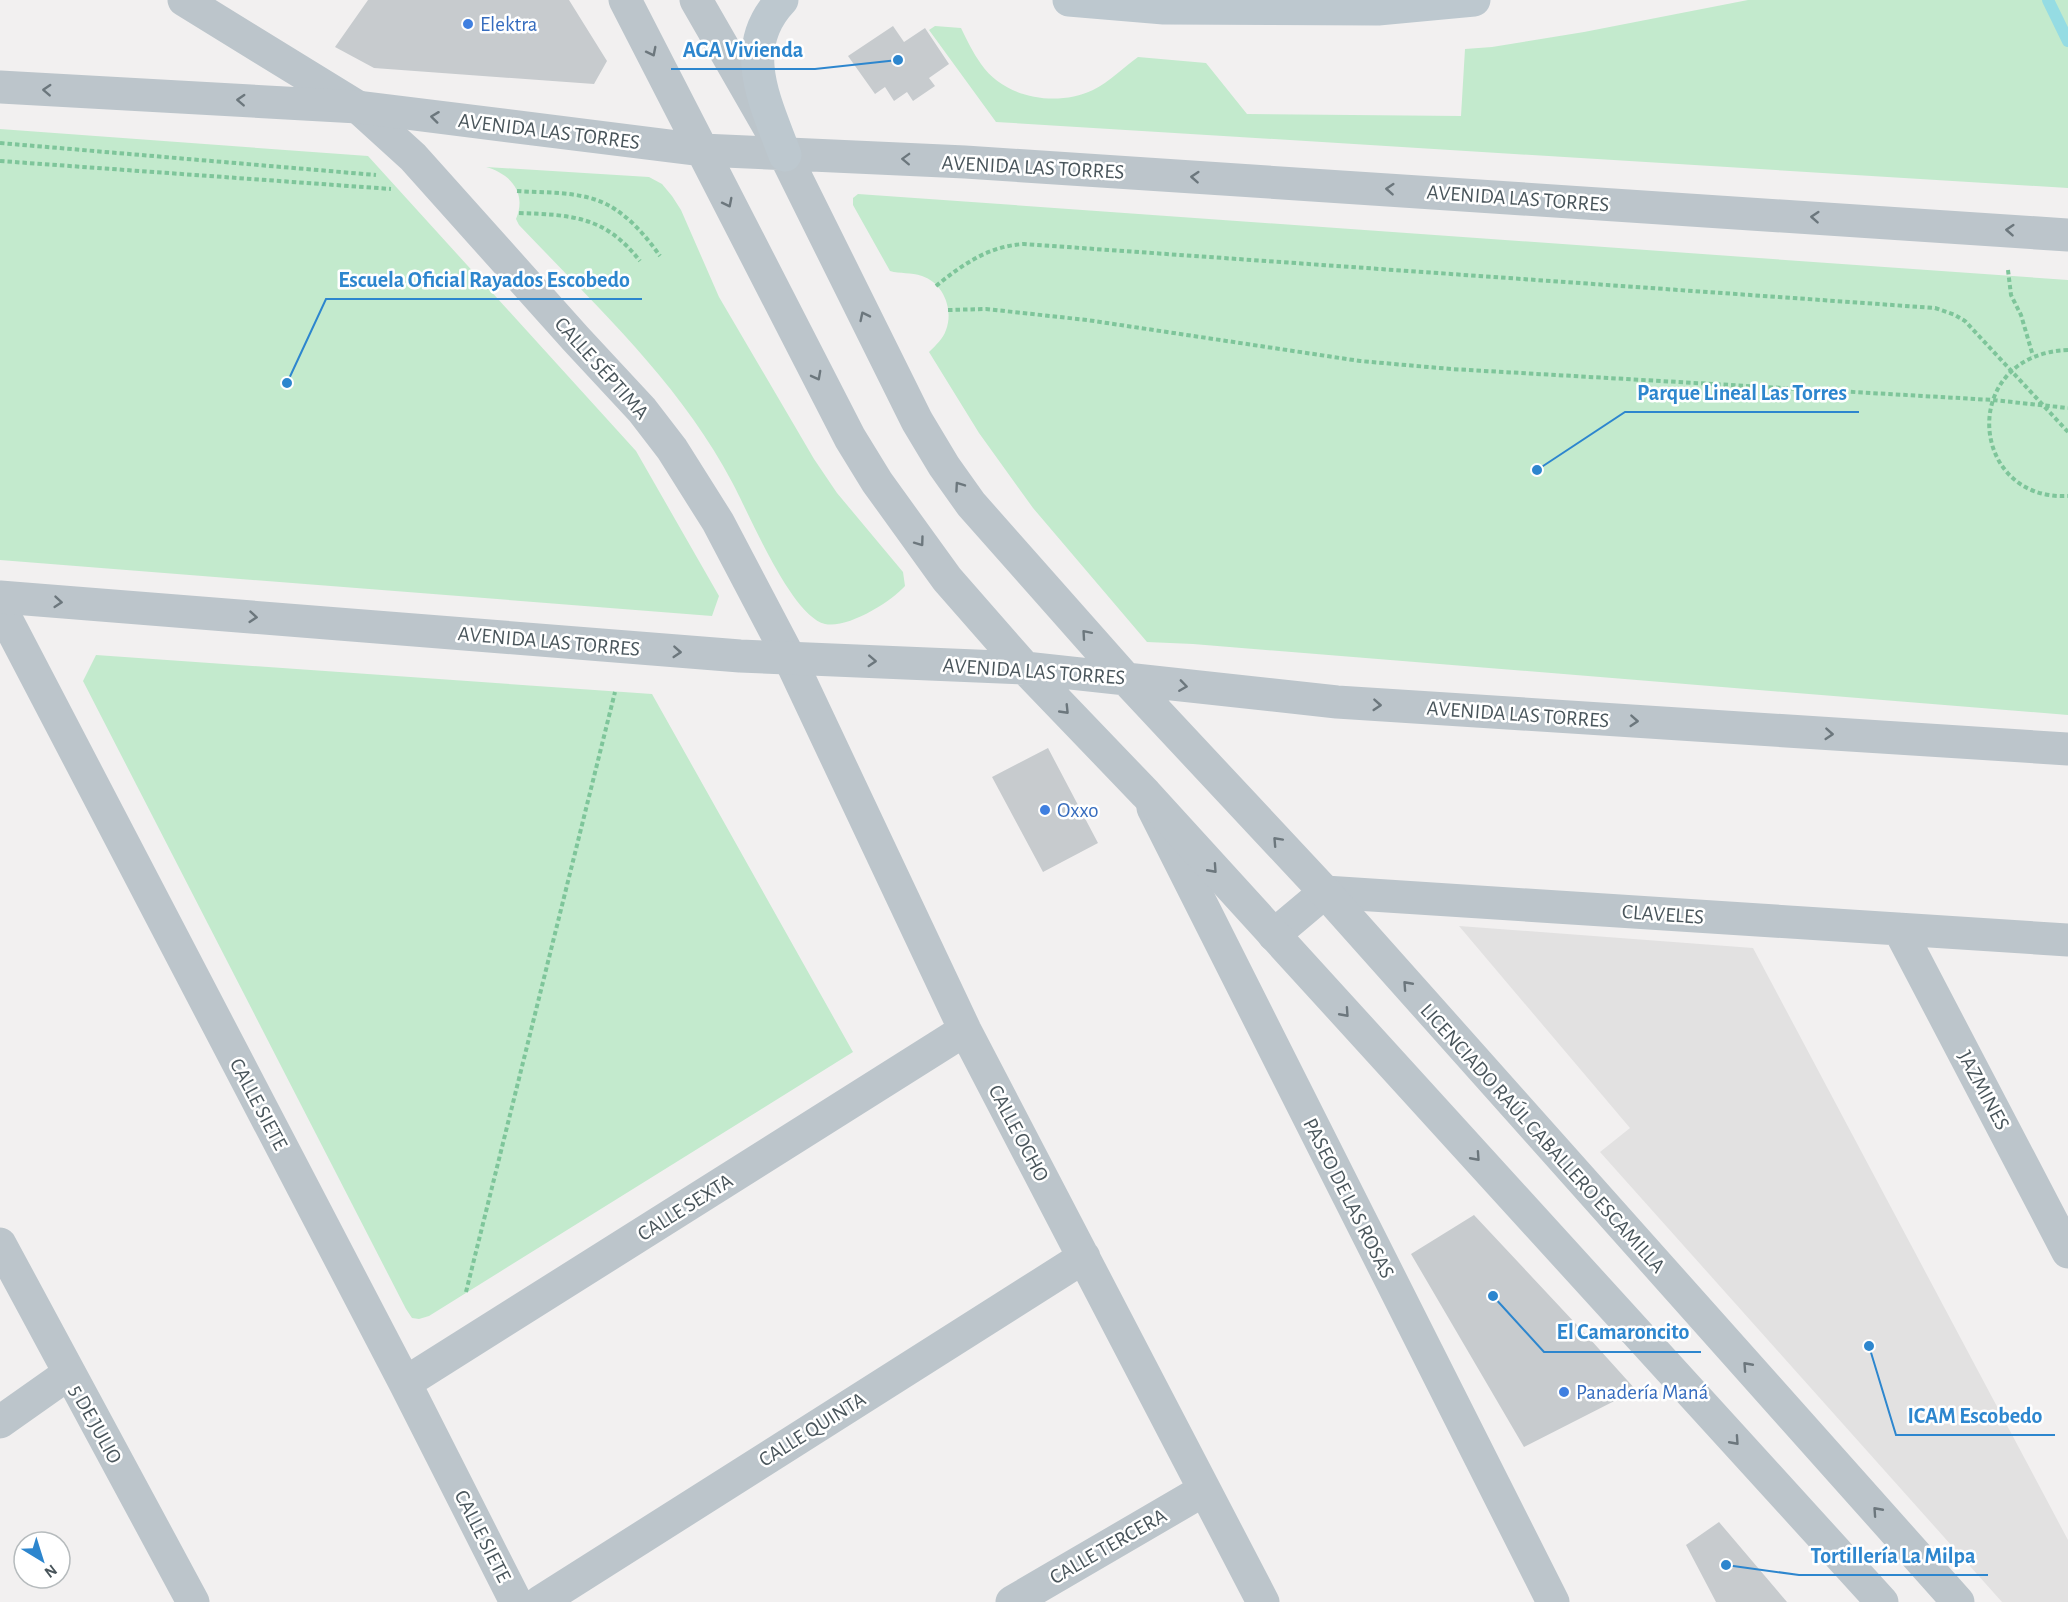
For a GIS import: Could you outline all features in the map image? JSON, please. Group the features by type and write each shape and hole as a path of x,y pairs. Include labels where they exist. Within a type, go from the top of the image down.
{"main road":[{"path":"782,0 764,27 757,59 760,83 784,154"},
{"path":"1070,0 1164,8 1378,9 1474,0"}],"street":[{"name":"CALLE SÉPTIMA","path":"184,0 358,107 413,157 642,410 672,449 718,522 789,657"},
{"path":"625,0 850,438 877,482 947,579 1025,668 1146,794 1882,1602"},
{"name":"LICENCIADO RAÚL CABALLERO ESCAMILLA","path":"696,0 784,154 917,421 944,466 971,504 1125,678 1325,892 1958,1602"},
{"name":"AVENIDA LAS TORRES","path":"0,87 358,107 702,150 965,162 2068,235"},
{"name":"AVENIDA LAS TORRES","path":"0,597 740,656 1025,668 1337,702 2068,749"},
{"name":"CALLE SIETE","path":"0,607 405,1383 516,1602"},
{"name":"CALLE OCHO","path":"789,657 965,1030 1263,1602"},
{"name":"PASEO DE LAS ROSAS","path":"1146,794 1553,1602"},
{"path":"1274,935 1325,892"},
{"name":"CLAVELES","path":"1325,892 2068,940"},
{"name":"JAZMINES","path":"1899,929 2068,1252"},
{"name":"CALLE SEXTA","path":"405,1383 965,1030"},
{"name":"5 DE JULIO","path":"0,1244 68,1374 193,1602"},
{"name":"CALLE QUINTA","path":"540,1602 1084,1257"},
{"path":"0,1422 68,1374"},
{"name":"CALLE TERCERA","path":"1012,1602 1204,1490"}],"path":[{"path":"0,143 376,175"},
{"path":"0,161 401,189"},
{"path":"517,191 568,195 607,204 644,234 660,256"},
{"path":"519,213 560,215 582,219 601,226 631,249 640,261"},
{"path":"2010,230 2007,274 2011,295 2021,315 2033,356"},
{"path":"936,286 959,268 986,252 1013,244 1024,244 1935,308 1956,315 1965,321 2068,432"},
{"path":"948,310 986,309 1087,320 1360,361 1451,369 1993,400 2068,408"},
{"path":"2068,350 2050,351 2033,356 2012,371 1996,391 1988,424 1990,441 1997,458 2007,472 2021,484 2039,493 2068,496"},
{"path":"466,1292 615,692"}],"shaded area":[{"path":"1459,926 1753,948 2068,1540 2068,1602 2002,1602 1600,1152 1630,1128"}],"green space":[{"path":"1748,0 2068,0 2068,188 996,122 929,30 935,26 961,28 978,60 991,76 1017,92 1032,96 1064,98 1093,90 1138,57 1206,63 1247,114 1461,116 1465,49 1492,47 1584,32"},
{"path":"0,129 368,156 636,451 719,596 712,616 0,560"},
{"path":"486,167 649,177 662,184 681,210 719,297 814,459 837,493 903,572 905,586 868,613 845,622 825,624 812,617 785,584 732,482 687,411 662,378 606,315 519,225 516,219 519,210 518,193 503,174"},
{"path":"858,194 2068,280 2068,715 1147,642 1033,508 979,433 929,352 946,330 949,314 945,298 936,284 929,279 890,271 853,205 853,198"},
{"path":"96,655 652,694 853,1052 429,1316 419,1319 412,1318 83,681"}],"building":[{"name":"Elektra","path":"368,0 569,0 607,61 594,84 374,68 335,47"},
{"path":"893,26 904,42 925,28 949,64 929,78 935,86 913,101 907,92 894,101 885,87 875,94 848,56"},
{"name":"Oxxo","path":"1048,748 1098,843 1043,872 992,777"},
{"path":"1474,1215 1636,1390 1524,1447 1411,1254"},
{"path":"1719,1522 1787,1602 1716,1602 1686,1545"}],"waterway":[{"path":"2048,0 2068,41"}],"place":[{"name":"Elektra","path":"468,24"},
{"name":"AGA Vivienda","path":"898,60"},
{"name":"Escuela Oficial Rayados Escobedo","path":"287,383"},
{"name":"Parque Lineal Las Torres","path":"1537,470"},
{"name":"Oxxo","path":"1045,810"},
{"name":"El Camaroncito","path":"1493,1296"},
{"name":"ICAM Escobedo","path":"1869,1346"},
{"name":"Panadería Maná","path":"1564,1392"},
{"name":"Tortillería La Milpa","path":"1726,1565"}]}
